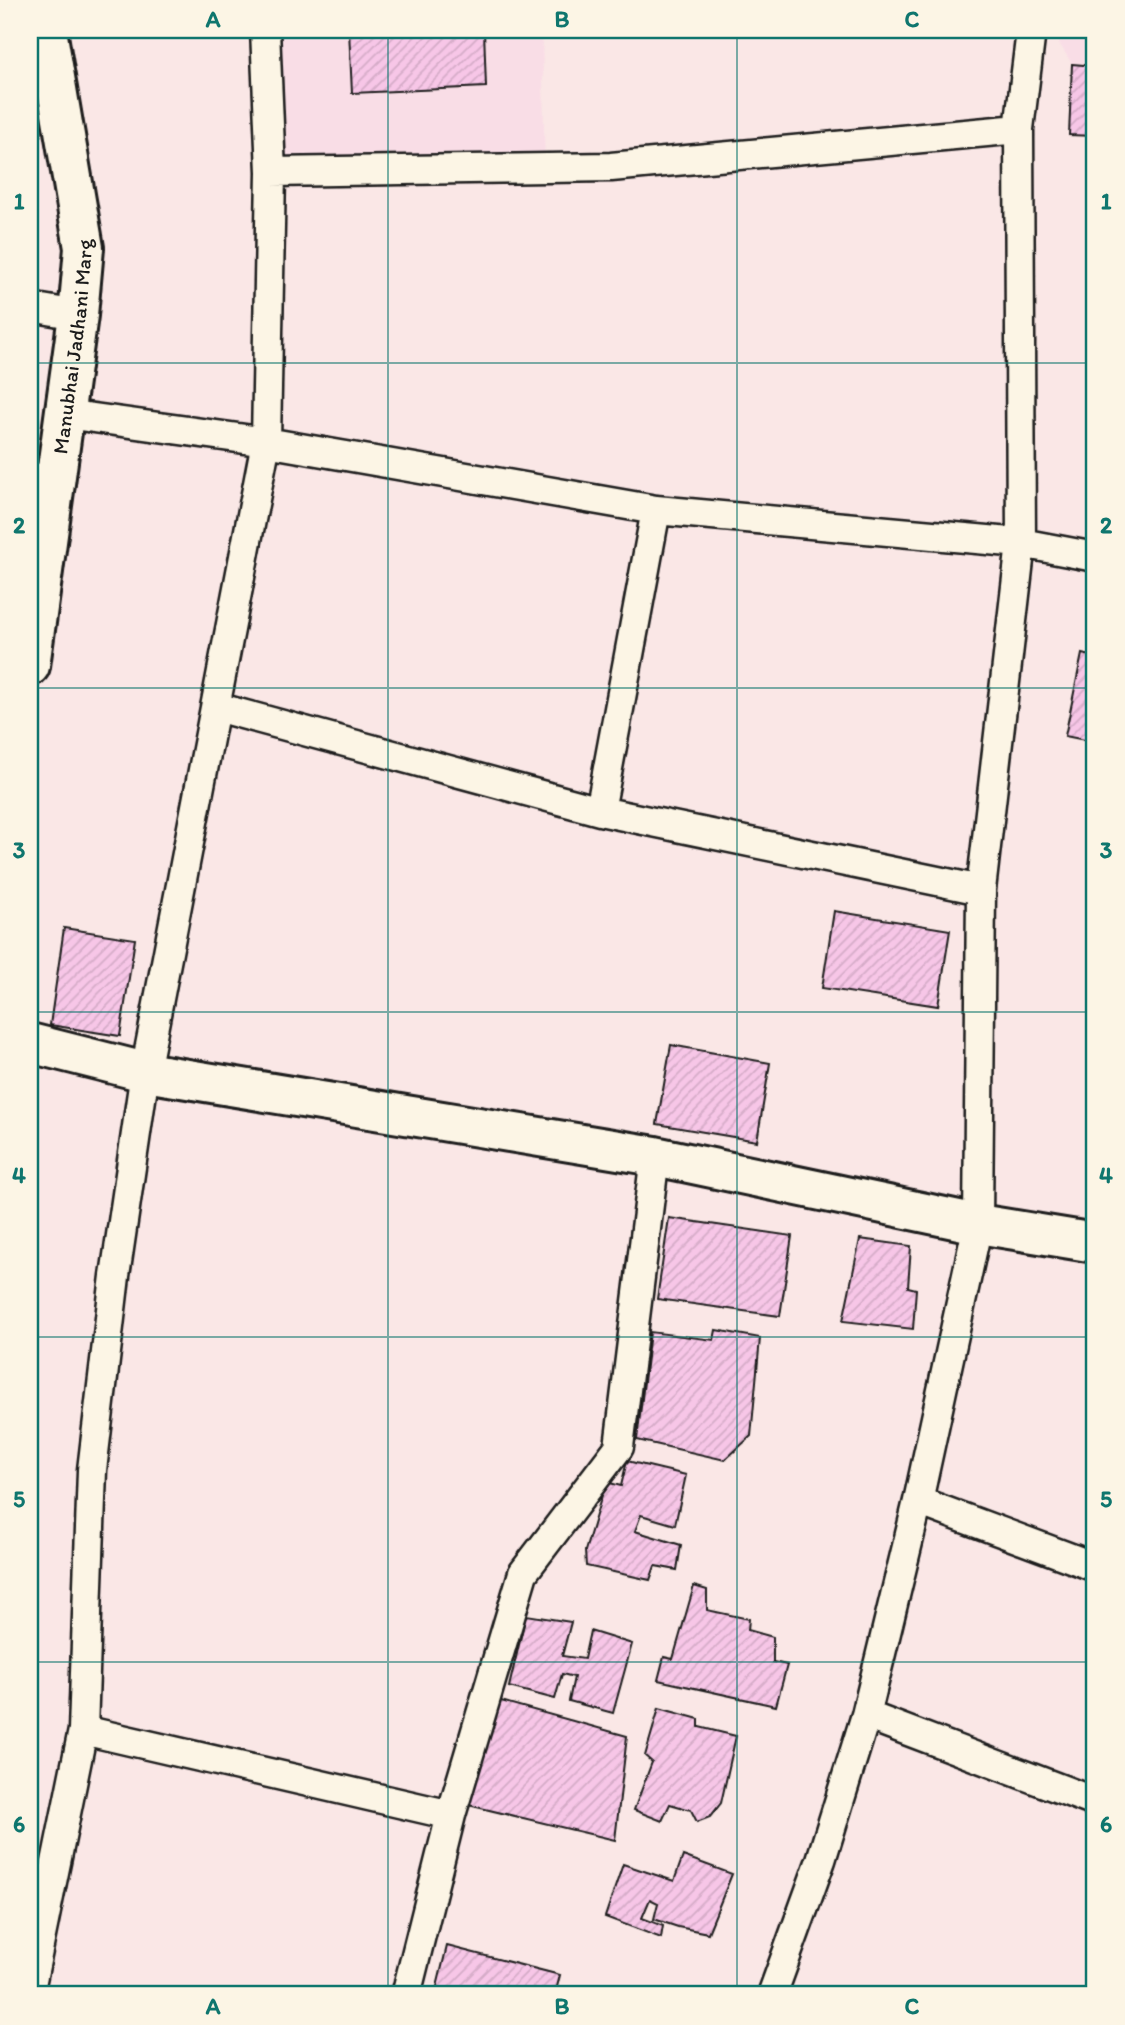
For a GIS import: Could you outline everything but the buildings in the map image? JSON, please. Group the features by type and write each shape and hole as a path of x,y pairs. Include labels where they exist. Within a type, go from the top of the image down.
{"street":[{"name":"Manubhai Jadhani Marg","path":"30,666 43,479 65,414 84,248 47,30"},
{"path":"30,1990 83,1730 92,1470 145,1072 266,442 271,172 265,30"},
{"path":"772,1995 821,1860 866,1715 918,1501 978,1224 981,890 1021,543 1019,129 1031,32"},
{"path":"271,172 611,167 1019,129"},
{"path":"30,307 78,314"},
{"path":"65,414 266,442 656,510 1021,543 1095,557"},
{"path":"600,811 656,510"},
{"path":"216,706 600,811 981,890"},
{"path":"30,1043 145,1072 655,1156 978,1224 1095,1243"},
{"path":"406,1995 451,1815 523,1573 619,1447 655,1156"},
{"path":"918,1501 1095,1567"},
{"path":"866,1715 1095,1801"},
{"path":"83,1730 451,1815"}],"shaded area":[{"path":"265,30 542,30 545,173 271,172"},
{"path":"1051,30 1095,30 1095,66 1072,64"}]}
